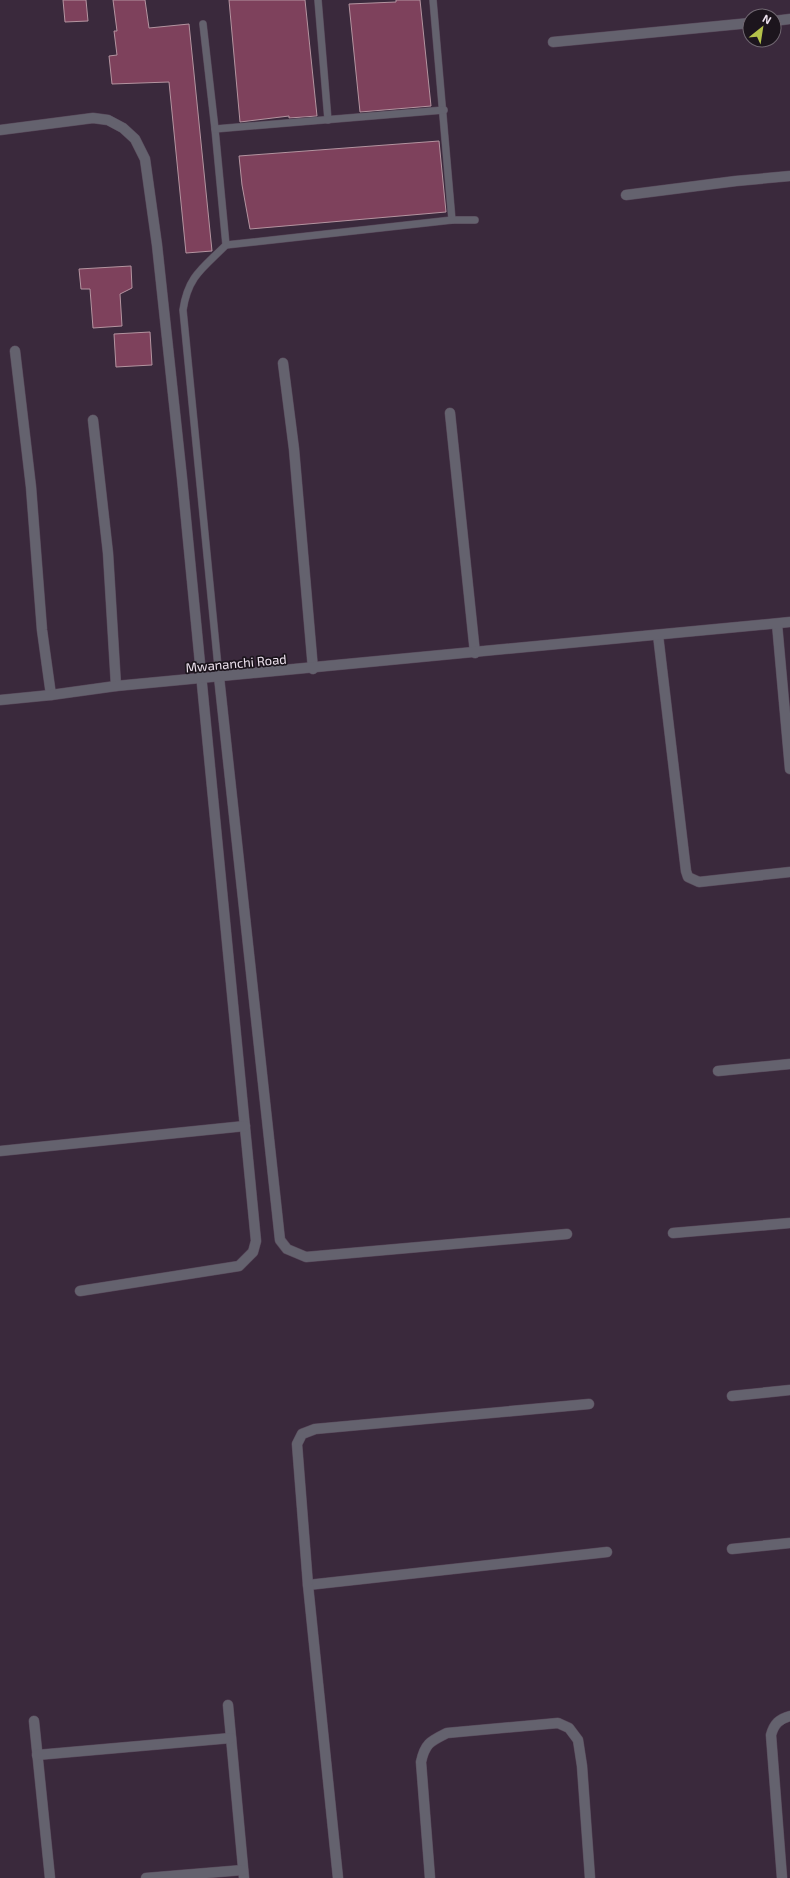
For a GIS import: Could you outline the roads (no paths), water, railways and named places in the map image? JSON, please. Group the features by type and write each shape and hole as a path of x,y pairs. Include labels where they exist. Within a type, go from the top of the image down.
{"street":[{"path":"553,42 742,24"},
{"path":"0,130 93,118 108,120 123,128 135,139 145,159 160,268 182,478 256,1241 253,1252 239,1266 222,1270 124,1283 80,1291"},
{"path":"626,195 736,181 790,176"},
{"path":"15,351 31,487 42,630 51,695"},
{"path":"283,363 294,449 313,669"},
{"path":"450,413 476,653"},
{"path":"92,420 108,553 116,686"},
{"name":"Mwananchi Road","path":"0,700 116,686 313,669 790,622"},
{"path":"778,624 790,769"},
{"path":"658,636 686,871 688,877 699,882 790,872"},
{"path":"219,677 280,1240 287,1249 306,1257 567,1234"},
{"path":"718,1071 790,1064"},
{"path":"0,1151 245,1126"},
{"path":"673,1233 790,1223"},
{"path":"732,1396 790,1390"},
{"path":"338,1878 308,1585 296,1444 302,1434 315,1429 590,1404"},
{"path":"732,1549 790,1543"},
{"path":"308,1585 607,1552"},
{"path":"146,1878 243,1874 228,1705"},
{"path":"782,1878 770,1735 773,1726 781,1718 790,1716"},
{"path":"34,1720 50,1878"},
{"path":"430,1878 421,1762 424,1749 432,1740 447,1733 558,1723 569,1728 578,1740 582,1766 590,1878"},
{"path":"37,1755 231,1738"}],"lane":[{"path":"318,0 328,120"},
{"path":"433,0 444,110 452,220"},
{"path":"202,24 216,129 226,245"},
{"path":"216,129 444,110"},
{"path":"219,677 183,310 185,294 192,280 226,245 452,220 475,220"}]}
